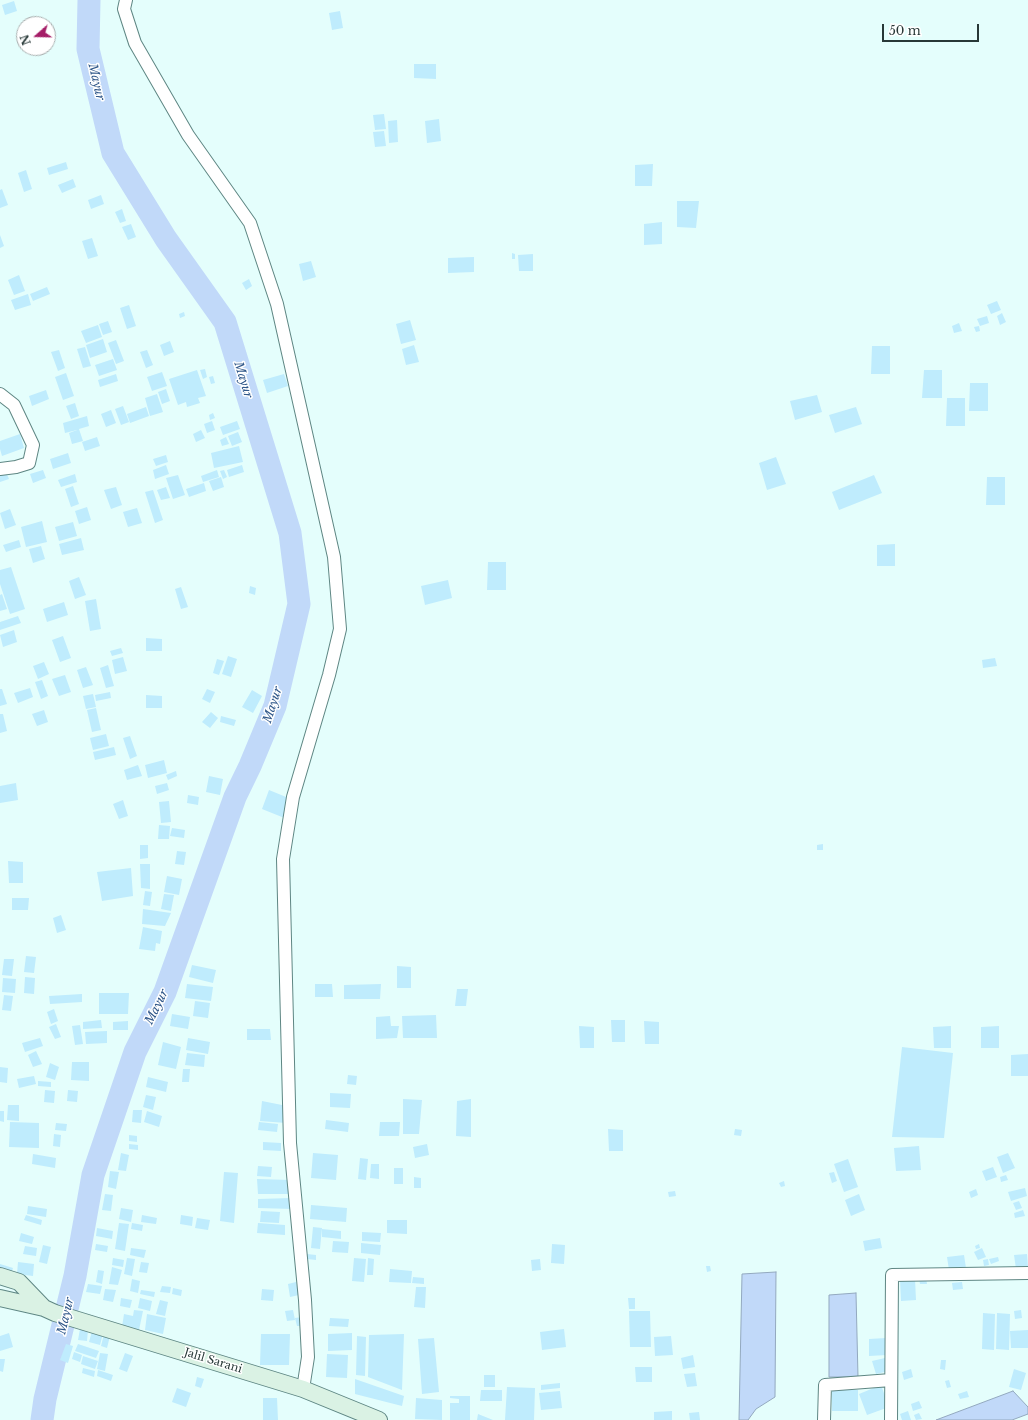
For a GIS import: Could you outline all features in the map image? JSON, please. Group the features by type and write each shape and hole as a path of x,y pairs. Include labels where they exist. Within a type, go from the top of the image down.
{"main road":[{"name":"Jalil Sarani","path":"0,1276 19,1282 49,1310"},
{"name":"Jalil Sarani","path":"0,1298 49,1310 303,1388 379,1420"}],"street":[{"path":"126,0 124,9 135,43 188,135 250,223 277,304 334,558 340,628 329,675 293,797 283,859 290,1144 306,1300 308,1357 303,1388"},
{"path":"0,394 14,405 33,445 29,463 16,467 0,469"},
{"path":"891,1420 892,1275 1028,1273"},
{"path":"824,1420 825,1385 892,1380"}],"water":[{"path":"776,1272 775,1397 756,1409 748,1420 739,1420 742,1274"},
{"path":"856,1293 858,1377 829,1377 829,1295"},
{"path":"1013,1391 1028,1407 1028,1414 1012,1420 936,1420"}],"building":[{"path":"14,1 17,11 5,15 2,5"},
{"path":"340,11 343,28 332,30 329,13"},
{"path":"414,64 436,64 436,79 414,78"},
{"path":"384,114 386,129 375,130 373,115"},
{"path":"439,119 441,141 427,143 425,121"},
{"path":"397,120 398,142 389,143 388,121"},
{"path":"384,131 386,146 375,147 373,132"},
{"path":"66,162 68,169 49,175 47,168"},
{"path":"653,164 652,186 635,186 635,165"},
{"path":"26,170 32,189 24,192 18,173"},
{"path":"73,179 76,187 62,193 58,185"},
{"path":"2,189 8,205 0,208 0,190"},
{"path":"101,195 104,204 91,209 88,200"},
{"path":"677,201 699,201 696,228 677,227"},
{"path":"122,209 126,221 120,223 115,212"},
{"path":"662,222 662,244 644,245 644,224"},
{"path":"131,224 136,237 128,240 122,227"},
{"path":"0,235 4,246 0,248"},
{"path":"92,238 98,256 88,259 82,241"},
{"path":"512,253 515,254 515,259 512,259"},
{"path":"533,254 533,271 519,271 518,255"},
{"path":"474,257 474,272 448,273 448,258"},
{"path":"311,261 316,277 303,281 299,264"},
{"path":"19,275 25,291 14,295 8,280"},
{"path":"249,279 252,286 246,290 242,283"},
{"path":"47,287 50,294 33,301 30,294"},
{"path":"28,294 31,305 15,310 11,300"},
{"path":"997,301 1001,310 991,314 987,305"},
{"path":"129,305 136,326 127,329 120,308"},
{"path":"184,312 185,316 180,318 179,314"},
{"path":"1002,313 1006,322 1000,325 997,316"},
{"path":"987,316 989,323 980,326 977,319"},
{"path":"410,320 416,340 401,344 396,324"},
{"path":"108,321 112,332 103,335 99,324"},
{"path":"959,323 962,331 954,333 952,326"},
{"path":"98,325 102,337 86,343 81,331"},
{"path":"979,326 980,331 976,332 974,327"},
{"path":"103,339 107,352 90,358 86,345"},
{"path":"116,340 124,361 116,364 108,343"},
{"path":"170,341 174,352 164,356 160,345"},
{"path":"414,345 419,362 406,365 402,349"},
{"path":"872,346 890,346 890,374 871,374"},
{"path":"85,347 91,366 83,368 77,349"},
{"path":"59,350 65,368 58,371 51,352"},
{"path":"147,350 153,365 146,368 140,352"},
{"path":"113,359 117,370 99,376 95,365"},
{"path":"205,369 207,377 203,379 200,370"},
{"path":"197,370 206,396 198,398 200,403 187,407 186,402 178,405 169,379"},
{"path":"924,370 942,370 942,398 922,398"},
{"path":"162,372 167,386 152,391 147,377"},
{"path":"66,373 74,396 63,400 55,377"},
{"path":"116,374 118,381 100,387 98,380"},
{"path":"284,374 288,386 267,393 263,380"},
{"path":"213,376 215,383 211,384 209,377"},
{"path":"970,383 988,383 988,411 969,411"},
{"path":"166,389 170,401 162,404 158,392"},
{"path":"46,390 49,399 32,406 29,396"},
{"path":"157,394 163,412 150,416 145,398"},
{"path":"817,395 822,412 795,420 790,401"},
{"path":"947,398 965,398 965,426 946,426"},
{"path":"75,403 79,416 71,419 66,406"},
{"path":"123,406 129,422 121,425 115,409"},
{"path":"146,407 149,416 130,423 127,414"},
{"path":"856,407 862,424 835,433 829,415"},
{"path":"111,410 116,423 106,427 101,414"},
{"path":"213,413 215,418 210,420 209,415"},
{"path":"87,416 89,426 79,429 83,441 72,444 69,433 77,430 65,433 63,423"},
{"path":"212,421 215,430 207,433 204,424"},
{"path":"237,421 240,429 223,435 220,427"},
{"path":"201,430 205,438 196,442 193,434"},
{"path":"238,432 242,442 232,446 228,436"},
{"path":"20,434 24,448 2,456 0,441"},
{"path":"97,437 100,446 85,451 82,442"},
{"path":"226,437 229,444 222,446 220,440"},
{"path":"239,446 243,462 214,468 211,453"},
{"path":"68,453 71,463 53,469 50,459"},
{"path":"166,455 168,462 156,466 153,459"},
{"path":"776,457 786,484 767,490 759,463"},
{"path":"166,465 169,474 155,479 153,470"},
{"path":"242,465 244,472 229,477 227,470"},
{"path":"43,470 46,478 33,483 30,474"},
{"path":"217,470 219,477 203,482 201,476"},
{"path":"224,470 227,477 223,479 220,471"},
{"path":"6,472 9,479 0,482 0,474"},
{"path":"75,474 77,482 61,487 58,480"},
{"path":"178,475 185,495 173,499 166,478"},
{"path":"874,475 882,493 839,510 832,492"},
{"path":"221,477 224,487 213,491 209,481"},
{"path":"987,477 1005,477 1005,505 986,505"},
{"path":"204,483 206,491 189,497 186,489"},
{"path":"73,486 79,504 71,507 65,489"},
{"path":"116,487 122,505 111,509 104,490"},
{"path":"166,487 170,498 161,500 157,490"},
{"path":"153,490 163,520 155,523 145,492"},
{"path":"87,507 91,520 79,524 75,511"},
{"path":"137,508 142,523 128,527 123,512"},
{"path":"10,509 16,525 5,529 0,513"},
{"path":"42,521 47,542 26,547 21,527"},
{"path":"73,522 77,536 59,541 55,527"},
{"path":"81,538 84,550 62,555 59,544"},
{"path":"19,540 21,547 6,552 3,545"},
{"path":"895,544 895,566 877,566 877,545"},
{"path":"41,546 45,559 33,563 29,549"},
{"path":"488,562 506,562 506,590 487,590"},
{"path":"11,567 25,609 10,614 0,584 0,570"},
{"path":"79,577 86,595 75,599 69,581"},
{"path":"448,580 452,598 425,605 421,586"},
{"path":"250,586 256,588 255,595 249,593"},
{"path":"181,587 188,607 181,609 175,589"},
{"path":"2,594 7,609 0,611 0,595"},
{"path":"96,599 101,629 90,631 85,601"},
{"path":"64,602 68,615 47,622 43,609"},
{"path":"18,616 21,623 0,630 0,622"},
{"path":"14,630 17,642 3,647 0,635"},
{"path":"63,636 71,658 60,662 52,640"},
{"path":"146,638 162,639 162,651 146,651"},
{"path":"121,648 123,653 112,656 110,651"},
{"path":"228,656 237,659 231,677 222,674"},
{"path":"123,657 127,671 115,674 112,660"},
{"path":"995,658 997,666 983,668 982,660"},
{"path":"217,659 224,661 219,675 213,673"},
{"path":"44,662 49,674 38,679 33,666"},
{"path":"108,665 114,686 106,688 100,668"},
{"path":"86,667 93,685 83,688 77,670"},
{"path":"65,675 71,692 59,696 52,679"},
{"path":"42,680 48,696 41,699 35,682"},
{"path":"30,688 33,697 18,703 14,693"},
{"path":"0,689 2,689 7,704 0,706"},
{"path":"207,689 215,692 210,703 202,699"},
{"path":"252,690 262,696 253,713 242,707"},
{"path":"110,692 111,698 96,701 95,695"},
{"path":"93,694 96,707 86,709 83,696"},
{"path":"146,695 162,696 162,708 146,708"},
{"path":"96,708 101,730 92,732 87,710"},
{"path":"44,710 48,722 37,726 32,714"},
{"path":"211,712 218,718 210,728 202,722"},
{"path":"0,714 3,714 7,731 0,733"},
{"path":"221,716 236,720 234,726 220,722"},
{"path":"106,734 109,746 93,750 90,738"},
{"path":"130,736 137,756 130,759 123,738"},
{"path":"114,747 116,755 95,760 93,752"},
{"path":"164,760 167,773 148,778 145,765"},
{"path":"138,765 142,776 127,780 124,770"},
{"path":"176,771 177,776 168,780 166,775"},
{"path":"209,776 223,779 220,795 206,792"},
{"path":"16,783 18,800 0,803 0,786"},
{"path":"167,783 169,790 157,794 155,786"},
{"path":"269,790 291,799 287,819 262,809"},
{"path":"188,795 199,797 198,805 187,803"},
{"path":"123,800 128,816 119,819 113,804"},
{"path":"169,801 171,822 161,823 159,802"},
{"path":"159,825 170,826 169,839 158,839"},
{"path":"172,828 185,830 184,838 170,836"},
{"path":"823,844 823,850 817,850 817,845"},
{"path":"140,845 148,845 148,858 140,859"},
{"path":"177,851 186,852 184,865 175,864"},
{"path":"8,861 23,862 23,883 9,883"},
{"path":"140,864 150,864 150,889 141,888"},
{"path":"131,868 133,896 102,901 97,872"},
{"path":"167,876 182,879 179,895 164,892"},
{"path":"145,891 152,892 150,906 143,905"},
{"path":"164,894 174,895 171,911 161,909"},
{"path":"12,898 29,898 28,910 12,910"},
{"path":"143,909 171,913 165,926 142,924"},
{"path":"61,915 66,930 57,933 53,918"},
{"path":"143,927 162,931 160,944 156,943 155,951 139,949"},
{"path":"26,956 36,957 34,973 24,972"},
{"path":"4,959 14,959 12,976 2,975"},
{"path":"192,965 216,970 213,983 189,977"},
{"path":"397,966 411,967 411,988 397,988"},
{"path":"25,977 35,978 34,994 24,993"},
{"path":"3,978 16,979 15,993 2,992"},
{"path":"187,984 213,987 211,1001 185,998"},
{"path":"315,984 332,984 333,997 315,997"},
{"path":"381,984 380,999 344,999 344,985"},
{"path":"457,989 468,989 466,1006 455,1006"},
{"path":"99,993 129,993 128,1014 99,1014"},
{"path":"82,994 82,1002 50,1004 49,996"},
{"path":"4,995 13,996 11,1011 2,1010"},
{"path":"195,1001 210,1003 208,1018 193,1016"},
{"path":"54,1009 58,1021 51,1024 47,1012"},
{"path":"172,1014 190,1017 188,1029 170,1026"},
{"path":"436,1015 437,1038 403,1038 402,1016"},
{"path":"390,1016 391,1026 399,1026 397,1038 376,1039 376,1017"},
{"path":"101,1020 102,1028 83,1029 83,1022"},
{"path":"611,1020 625,1020 625,1042 612,1042"},
{"path":"128,1021 128,1030 113,1030 113,1022"},
{"path":"644,1021 659,1022 659,1044 645,1044"},
{"path":"56,1024 61,1037 55,1039 49,1027"},
{"path":"80,1025 83,1044 75,1045 72,1026"},
{"path":"579,1026 594,1027 594,1048 580,1048"},
{"path":"951,1026 951,1048 934,1048 933,1027"},
{"path":"999,1026 999,1048 981,1048 981,1027"},
{"path":"247,1029 270,1029 271,1040 247,1040"},
{"path":"107,1031 107,1043 86,1044 85,1032"},
{"path":"40,1038 43,1046 25,1052 22,1043"},
{"path":"188,1038 210,1042 208,1054 186,1050"},
{"path":"163,1042 181,1047 176,1069 158,1065"},
{"path":"902,1047 953,1053 944,1138 892,1137"},
{"path":"36,1051 42,1064 33,1067 28,1055"},
{"path":"187,1053 205,1055 204,1067 185,1065"},
{"path":"1028,1054 1028,1076 1011,1076 1011,1055"},
{"path":"72,1062 89,1062 89,1081 71,1080"},
{"path":"50,1063 59,1067 55,1080 46,1077"},
{"path":"0,1067 8,1068 7,1083 0,1082"},
{"path":"183,1069 190,1069 189,1082 182,1082"},
{"path":"348,1075 357,1076 356,1085 347,1084"},
{"path":"34,1076 36,1084 19,1088 17,1079"},
{"path":"148,1077 168,1082 166,1092 146,1087"},
{"path":"38,1081 51,1082 51,1087 38,1086"},
{"path":"45,1090 55,1091 54,1103 44,1102"},
{"path":"68,1090 78,1091 77,1102 67,1101"},
{"path":"330,1093 351,1094 350,1108 330,1107"},
{"path":"146,1095 156,1097 153,1110 143,1107"},
{"path":"403,1099 422,1100 419,1134 403,1134"},
{"path":"471,1099 471,1137 456,1136 457,1101"},
{"path":"262,1101 287,1106 286,1123 260,1121"},
{"path":"8,1105 19,1105 19,1121 7,1120"},
{"path":"133,1110 142,1110 141,1123 132,1122"},
{"path":"0,1111 4,1111 4,1122 0,1121"},
{"path":"147,1111 162,1116 159,1127 144,1122"},
{"path":"326,1120 349,1123 348,1132 325,1129"},
{"path":"10,1122 39,1123 39,1148 9,1147"},
{"path":"259,1122 278,1124 277,1132 258,1130"},
{"path":"380,1122 400,1122 399,1136 379,1136"},
{"path":"56,1123 67,1124 66,1131 55,1130"},
{"path":"608,1129 623,1130 623,1151 609,1151"},
{"path":"735,1129 742,1130 741,1136 734,1135"},
{"path":"54,1134 61,1135 60,1147 53,1146"},
{"path":"129,1135 137,1136 137,1142 129,1141"},
{"path":"263,1142 281,1143 281,1151 263,1150"},
{"path":"129,1144 138,1145 138,1150 129,1149"},
{"path":"427,1144 429,1155 415,1158 413,1147"},
{"path":"919,1146 921,1170 896,1171 894,1148"},
{"path":"121,1153 129,1155 126,1171 118,1170"},
{"path":"313,1153 338,1155 336,1180 311,1178"},
{"path":"1008,1153 1015,1168 1003,1173 997,1157"},
{"path":"33,1154 56,1158 55,1168 32,1164"},
{"path":"360,1158 368,1159 366,1180 358,1179"},
{"path":"848,1159 858,1187 844,1192 834,1164"},
{"path":"371,1164 379,1164 379,1179 370,1178"},
{"path":"258,1166 272,1167 271,1177 257,1176"},
{"path":"993,1167 997,1177 986,1181 982,1171"},
{"path":"394,1168 403,1168 403,1184 394,1184"},
{"path":"110,1171 119,1172 116,1189 108,1187"},
{"path":"224,1172 238,1173 234,1223 220,1221"},
{"path":"834,1172 837,1181 832,1183 829,1173"},
{"path":"1006,1175 1008,1180 1001,1182 1000,1177"},
{"path":"414,1177 421,1178 421,1188 414,1188"},
{"path":"257,1179 290,1180 292,1194 258,1194"},
{"path":"784,1181 785,1186 781,1187 779,1183"},
{"path":"1025,1188 1027,1196 1011,1201 1008,1192"},
{"path":"976,1189 978,1195 971,1198 969,1192"},
{"path":"675,1191 676,1196 669,1197 668,1192"},
{"path":"105,1194 113,1195 111,1211 102,1210"},
{"path":"859,1194 865,1210 851,1216 845,1200"},
{"path":"291,1198 293,1209 258,1208 258,1199"},
{"path":"1019,1201 1022,1208 1016,1210 1013,1203"},
{"path":"311,1205 347,1208 346,1222 310,1219"},
{"path":"28,1206 47,1209 46,1217 27,1214"},
{"path":"121,1208 133,1210 131,1222 119,1219"},
{"path":"1023,1210 1025,1216 1015,1218 1014,1213"},
{"path":"261,1211 280,1212 279,1223 260,1222"},
{"path":"26,1215 42,1220 41,1225 24,1220"},
{"path":"142,1215 157,1218 156,1224 141,1222"},
{"path":"181,1215 193,1217 192,1226 180,1224"},
{"path":"197,1218 210,1220 208,1230 195,1228"},
{"path":"387,1220 407,1220 407,1234 387,1233"},
{"path":"119,1223 129,1224 125,1251 115,1249"},
{"path":"132,1223 143,1225 142,1231 131,1229"},
{"path":"258,1223 285,1225 285,1235 257,1233"},
{"path":"313,1227 322,1228 320,1249 311,1248"},
{"path":"97,1228 113,1231 112,1239 96,1236"},
{"path":"322,1229 341,1231 341,1239 322,1237"},
{"path":"362,1232 381,1233 380,1242 362,1241"},
{"path":"21,1233 34,1237 32,1244 19,1241"},
{"path":"880,1238 882,1248 865,1251 863,1241"},
{"path":"333,1241 349,1242 348,1253 332,1252"},
{"path":"361,1243 381,1245 380,1255 361,1253"},
{"path":"96,1244 108,1246 107,1252 95,1250"},
{"path":"552,1244 565,1245 564,1264 551,1263"},
{"path":"979,1244 980,1248 976,1249 975,1246"},
{"path":"43,1245 51,1247 47,1264 39,1262"},
{"path":"25,1246 37,1248 36,1256 23,1254"},
{"path":"131,1248 146,1250 144,1258 130,1255"},
{"path":"982,1248 986,1257 978,1260 974,1252"},
{"path":"307,1254 316,1255 316,1260 307,1259"},
{"path":"1027,1254 1028,1268 1016,1269 1014,1255"},
{"path":"964,1255 966,1268 949,1270 947,1257"},
{"path":"998,1257 999,1261 991,1264 989,1259"},
{"path":"113,1258 124,1260 123,1267 112,1265"},
{"path":"127,1258 135,1259 132,1276 124,1274"},
{"path":"354,1258 366,1259 364,1282 352,1281"},
{"path":"368,1258 374,1259 373,1275 367,1275"},
{"path":"540,1259 541,1270 532,1271 531,1260"},
{"path":"988,1259 989,1265 984,1266 983,1260"},
{"path":"18,1262 34,1264 33,1276 17,1274"},
{"path":"141,1262 149,1263 147,1273 139,1272"},
{"path":"0,1264 13,1268 9,1279 0,1276"},
{"path":"706,1266 710,1266 711,1271 707,1272"},
{"path":"112,1267 122,1270 118,1285 109,1284"},
{"path":"390,1269 412,1271 411,1283 389,1282"},
{"path":"98,1270 104,1271 102,1284 96,1282"},
{"path":"413,1277 424,1278 424,1284 412,1283"},
{"path":"926,1278 927,1284 920,1284 919,1279"},
{"path":"132,1279 140,1281 138,1293 130,1291"},
{"path":"900,1279 915,1279 916,1300 901,1301"},
{"path":"296,1282 299,1295 290,1297 288,1284"},
{"path":"962,1282 963,1289 953,1290 952,1283"},
{"path":"88,1284 102,1286 100,1294 86,1292"},
{"path":"162,1286 171,1287 170,1293 160,1292"},
{"path":"416,1287 426,1287 425,1308 414,1307"},
{"path":"173,1288 182,1290 181,1296 172,1294"},
{"path":"105,1289 116,1290 113,1302 103,1300"},
{"path":"262,1289 274,1290 273,1301 261,1300"},
{"path":"141,1290 155,1292 154,1297 140,1294"},
{"path":"121,1298 132,1300 130,1308 120,1306"},
{"path":"140,1298 152,1301 150,1311 138,1308"},
{"path":"628,1298 635,1298 635,1309 629,1309"},
{"path":"160,1300 168,1302 165,1316 156,1314"},
{"path":"134,1310 143,1311 139,1330 122,1327 124,1314 133,1316"},
{"path":"293,1310 295,1320 287,1321 285,1311"},
{"path":"1021,1310 1022,1318 1015,1319 1014,1311"},
{"path":"629,1311 650,1311 651,1347 630,1347"},
{"path":"983,1313 995,1314 994,1350 982,1349"},
{"path":"997,1313 1010,1314 1009,1350 996,1349"},
{"path":"147,1314 166,1318 163,1334 145,1330"},
{"path":"302,1317 303,1326 297,1326 295,1318"},
{"path":"330,1318 349,1319 348,1327 329,1326"},
{"path":"80,1329 88,1330 87,1341 78,1340"},
{"path":"564,1329 566,1347 542,1350 540,1332"},
{"path":"1028,1330 1028,1348 1011,1348 1010,1331"},
{"path":"92,1331 103,1333 100,1345 89,1342"},
{"path":"9,1333 13,1347 0,1351 0,1336"},
{"path":"352,1333 352,1350 328,1351 328,1334"},
{"path":"104,1334 110,1336 107,1348 101,1346"},
{"path":"261,1334 290,1334 289,1365 260,1365"},
{"path":"404,1334 402,1390 368,1377 369,1335"},
{"path":"357,1336 366,1337 365,1376 356,1375"},
{"path":"671,1336 673,1355 655,1356 654,1337"},
{"path":"434,1338 439,1392 422,1394 418,1339"},
{"path":"886,1338 887,1355 869,1356 869,1339"},
{"path":"66,1344 73,1346 68,1363 60,1360"},
{"path":"78,1344 99,1351 96,1358 75,1351"},
{"path":"74,1352 82,1355 80,1362 72,1359"},
{"path":"100,1353 108,1354 105,1371 97,1369"},
{"path":"125,1353 133,1356 127,1372 119,1369"},
{"path":"327,1354 348,1355 347,1378 326,1377"},
{"path":"693,1355 695,1367 683,1369 681,1358"},
{"path":"83,1356 98,1361 95,1369 81,1364"},
{"path":"885,1358 889,1371 876,1374 872,1361"},
{"path":"0,1359 5,1359 3,1372 0,1371"},
{"path":"941,1360 946,1360 945,1370 940,1369"},
{"path":"635,1367 652,1367 652,1382 636,1382"},
{"path":"83,1368 95,1371 94,1377 82,1373"},
{"path":"911,1369 913,1377 904,1380 902,1372"},
{"path":"1014,1369 1026,1373 1021,1390 1009,1387"},
{"path":"98,1370 113,1375 111,1381 97,1376"},
{"path":"695,1373 697,1386 687,1387 684,1374"},
{"path":"484,1375 495,1375 495,1387 484,1387"},
{"path":"197,1377 204,1379 201,1388 195,1386"},
{"path":"355,1379 404,1396 402,1406 355,1394"},
{"path":"949,1380 951,1387 947,1388 945,1381"},
{"path":"560,1383 560,1388 541,1390 541,1385"},
{"path":"881,1385 889,1407 867,1415 859,1394"},
{"path":"507,1387 535,1388 534,1420 505,1420"},
{"path":"177,1388 191,1393 186,1407 172,1402"},
{"path":"481,1390 502,1390 502,1401 480,1401"},
{"path":"832,1390 858,1390 858,1411 832,1411"},
{"path":"560,1391 562,1408 541,1410 539,1393"},
{"path":"967,1391 969,1397 960,1399 958,1394"},
{"path":"450,1396 470,1396 470,1420 450,1420 450,1403 459,1403 459,1399 450,1398"},
{"path":"263,1398 277,1398 278,1420 263,1420"},
{"path":"416,1398 442,1400 442,1420 415,1419"},
{"path":"919,1401 922,1408 913,1411 911,1404"},
{"path":"672,1411 672,1420 654,1420 654,1412"},
{"path":"908,1411 911,1420 902,1420 900,1414"},
{"path":"699,1412 700,1420 690,1420 689,1413"},
{"path":"919,1413 922,1419 916,1420 914,1415"},
{"path":"478,1414 493,1420 477,1420"}],"waterway":[{"name":"Mayur","path":"42,1420 45,1399 75,1276 93,1175 135,1052 165,992 235,797 250,766 275,706 299,604 290,533 225,322 166,239 113,153 88,49 89,0"}]}
